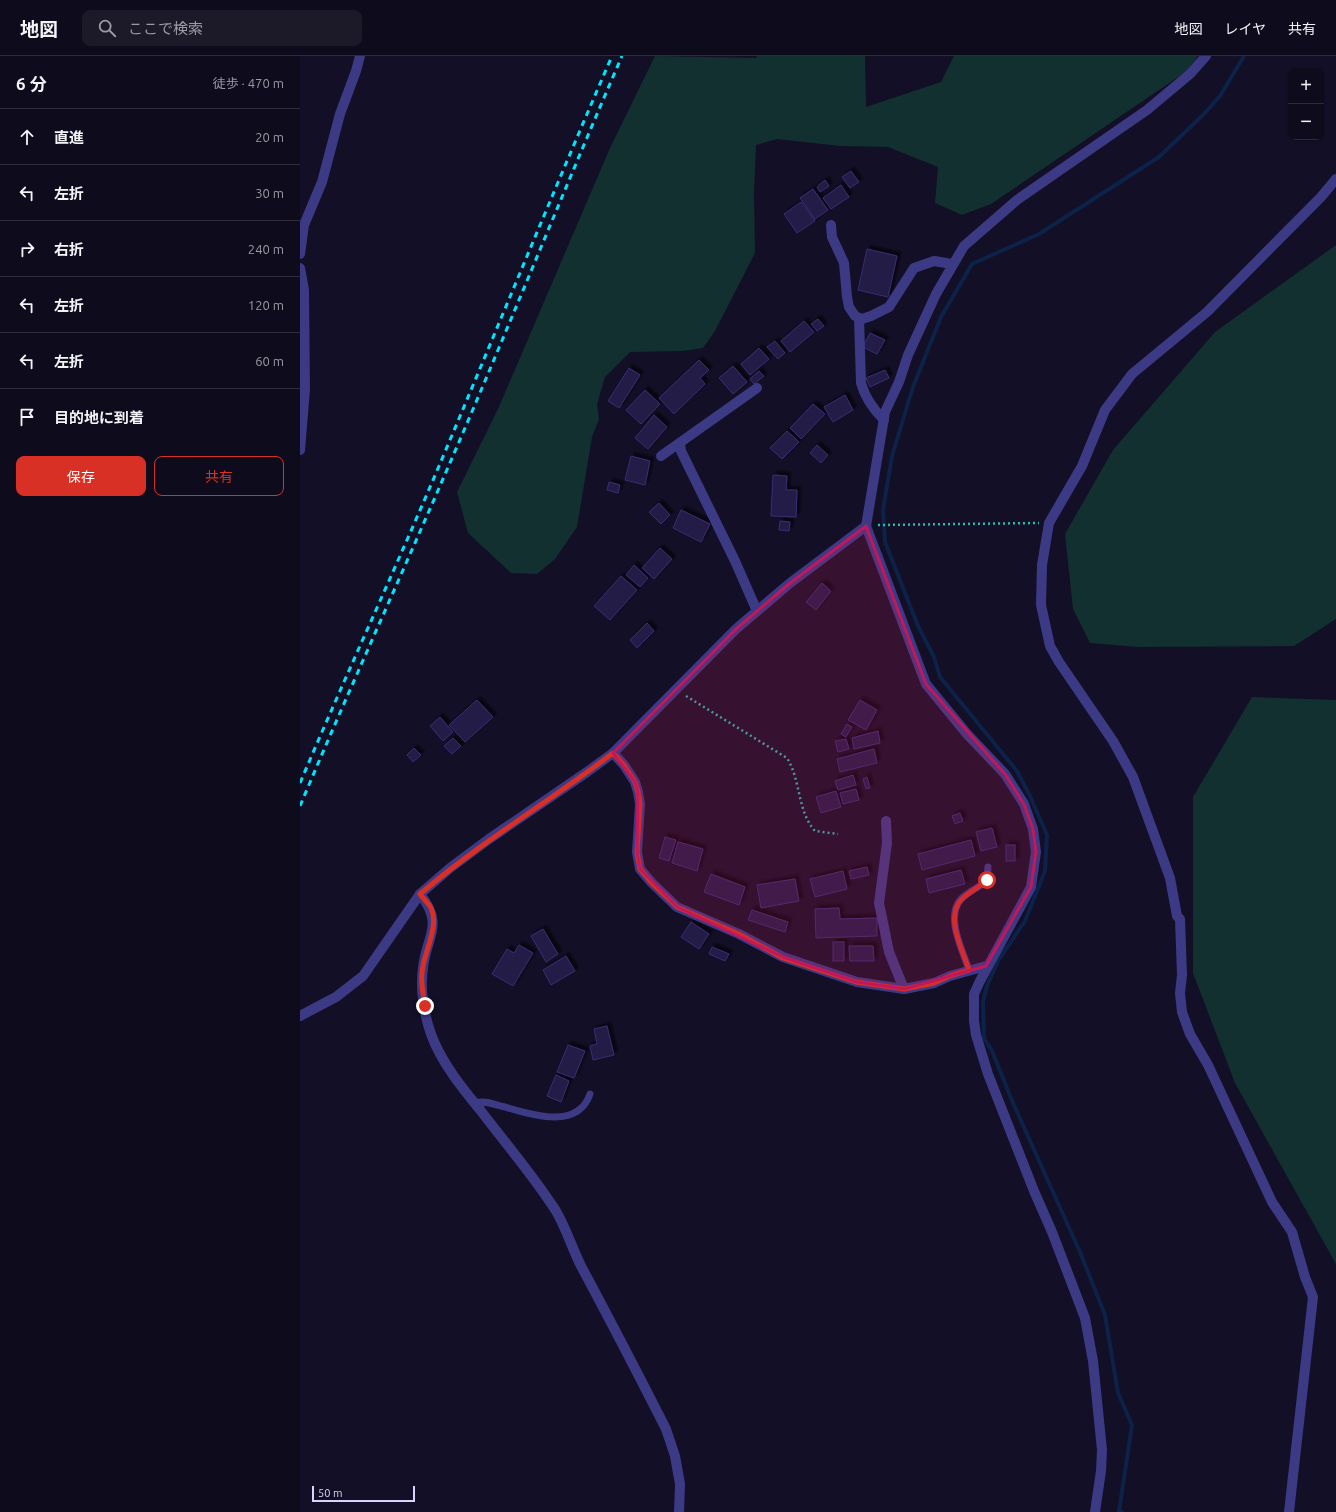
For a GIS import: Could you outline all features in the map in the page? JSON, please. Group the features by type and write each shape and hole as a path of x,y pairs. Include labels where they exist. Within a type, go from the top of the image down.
{"street":[{"path":"300,254 304,225 322,182 340,114 360,56"},
{"path":"1095,1512 1101,1471 1102,1450 1093,1361 1085,1318 991,1081 976,1035 974,1021 974,994 986,966 1031,886 1036,852 1033,829 1024,804 1005,774 967,734 926,684 866,526 885,412 899,382 908,355 952,264 964,246 1017,200 1146,110 1190,74 1206,56"},
{"path":"1288,1512 1313,1296 1305,1277 1292,1232 1272,1202 1208,1065 1190,1034 1182,1012 1180,993 1182,975 1180,919 1177,916 1170,878 1134,777 1113,741 1059,662 1050,646 1041,604 1042,565 1050,523 1082,466 1105,410 1132,374 1207,312 1321,197 1336,179"},
{"path":"831,225 832,237 844,263 846,297 849,307 858,318 862,319 871,316 889,307 914,268 934,261 952,264"},
{"path":"300,268 304,290 305,389 300,450"},
{"path":"858,318 860,383 863,393 874,411 884,420"},
{"path":"661,456 757,388"},
{"path":"680,444 681,450 736,561 757,611"},
{"path":"300,1016 336,997 363,976 420,894 450,868 489,839 613,753 675,689 757,611 790,583 866,526"},
{"path":"613,753 628,771 635,782 638,792 640,804 637,852 640,869 677,907 739,934 783,958 856,982 904,989 934,983 950,976 986,966"},
{"path":"886,821 887,843 879,903 889,952 904,989"},
{"path":"420,894 431,907 431,938 422,967 422,987 429,1029 436,1047 474,1103 521,1160 557,1212 574,1251 666,1429 675,1456 680,1484 679,1512"}],"lane":[{"path":"969,970 957,934 955,911 960,900 987,880 988,867"},
{"path":"474,1103 485,1102 531,1114 563,1117 578,1113 588,1102 590,1094"}],"path":[{"path":"866,526 909,523 1050,523"},
{"path":"675,689 786,758 793,769 807,822 815,831 838,834"}],"highlighted area":[{"path":"866,526 926,684 1005,774 1024,804 1033,829 1036,852 1031,887 986,966 904,989 857,982 783,957 677,907 640,869 637,852 638,792 635,782 613,753 736,629 790,583"}],"green space":[{"path":"655,56 756,58 757,56 865,56 866,107 941,82 954,56 1198,56 1187,71 991,204 962,215 935,203 938,167 888,147 840,146 777,139 756,145 754,193 755,253 715,331 703,348 683,351 630,352 605,377 597,404 599,419 592,437 577,527 555,559 537,574 511,573 468,533 457,492 498,409 610,148"},
{"path":"1336,245 1336,619 1294,646 1138,647 1090,643 1073,609 1065,534 1113,450 1215,332"},
{"path":"1252,697 1336,700 1336,1264 1235,1083 1193,973 1193,797"}],"building":[{"path":"851,171 859,182 850,188 842,177"},
{"path":"825,180 829,186 820,192 817,187"},
{"path":"841,185 849,197 831,209 823,198"},
{"path":"813,189 828,210 815,219 800,198"},
{"path":"801,202 815,221 797,233 784,214"},
{"path":"867,249 897,256 888,297 858,290"},
{"path":"818,319 824,326 817,331 811,324"},
{"path":"804,321 814,332 790,352 781,341"},
{"path":"870,333 885,340 877,354 863,347"},
{"path":"775,341 785,353 778,359 767,347"},
{"path":"759,348 769,359 750,375 741,364"},
{"path":"699,360 709,370 700,378 705,384 674,414 659,398"},
{"path":"733,366 747,382 733,394 719,378"},
{"path":"629,368 640,375 619,408 608,401"},
{"path":"885,370 889,378 870,387 866,378"},
{"path":"759,371 764,376 754,384 750,379"},
{"path":"645,390 660,404 641,424 626,410"},
{"path":"845,395 853,410 833,422 824,407"},
{"path":"813,404 825,414 801,439 790,428"},
{"path":"654,415 667,427 648,449 635,438"},
{"path":"787,431 799,442 782,459 770,448"},
{"path":"817,445 828,455 821,463 810,453"},
{"path":"631,456 650,461 645,485 625,480"},
{"path":"773,475 787,476 786,490 797,490 796,517 771,516"},
{"path":"609,482 620,485 618,493 607,490"},
{"path":"659,503 670,515 661,524 649,512"},
{"path":"681,510 710,524 701,542 673,528"},
{"path":"780,521 790,522 789,531 779,530"},
{"path":"660,548 672,559 654,579 642,568"},
{"path":"634,565 648,578 640,587 626,575"},
{"path":"621,576 637,590 610,620 594,606"},
{"path":"822,583 831,591 816,610 806,602"},
{"path":"647,623 654,631 637,648 630,640"},
{"path":"477,700 493,717 465,742 449,725"},
{"path":"860,700 877,710 866,730 848,720"},
{"path":"440,717 453,732 443,741 430,726"},
{"path":"847,724 852,727 846,737 841,734"},
{"path":"878,731 880,743 854,749 852,738"},
{"path":"453,738 461,746 452,754 444,746"},
{"path":"846,739 849,749 838,752 835,741"},
{"path":"414,748 421,755 413,762 407,755"},
{"path":"874,749 877,763 840,772 837,759"},
{"path":"853,775 856,785 838,790 835,781"},
{"path":"867,777 870,788 866,789 863,779"},
{"path":"856,789 859,800 843,804 840,793"},
{"path":"836,791 841,807 821,813 816,797"},
{"path":"960,813 963,821 955,824 952,816"},
{"path":"992,828 997,847 981,851 976,832"},
{"path":"665,837 676,840 669,861 659,858"},
{"path":"971,840 975,856 922,870 918,854"},
{"path":"678,842 703,849 697,871 672,863"},
{"path":"1006,845 1015,845 1015,861 1006,861"},
{"path":"867,867 869,875 851,879 849,871"},
{"path":"961,870 965,884 929,893 926,879"},
{"path":"843,871 847,889 815,897 810,879"},
{"path":"711,874 745,887 739,905 704,892"},
{"path":"795,879 799,901 761,908 757,885"},
{"path":"839,908 840,919 877,918 877,936 816,938 815,909"},
{"path":"752,910 788,922 785,932 748,920"},
{"path":"691,922 709,934 699,949 681,937"},
{"path":"543,929 558,954 546,962 531,936"},
{"path":"833,942 844,942 844,961 833,961"},
{"path":"519,945 533,953 513,986 492,974 507,949 514,953"},
{"path":"849,946 873,946 874,961 850,961"},
{"path":"712,947 729,954 725,961 709,954"},
{"path":"566,956 575,971 551,985 543,970"},
{"path":"607,1026 614,1055 593,1060 590,1046 597,1044 594,1029"},
{"path":"568,1045 585,1051 574,1078 557,1072"},
{"path":"556,1075 569,1081 561,1102 547,1096"}],"waterway":[{"path":"1122,1512 1119,1511 1132,1425 1118,1393 1105,1315 1080,1252 1013,1103 992,1051 984,1038 983,1002 987,986 998,961 1025,921 1045,871 1047,835 1017,771 940,677 934,657 918,626 885,542 883,510 892,456 913,387 941,317 972,264 1039,234 1159,157 1204,114 1220,96 1244,56"}],"railway":[{"path":"300,783 439,466 612,56"},
{"path":"300,806 428,514 622,56"}],"route":[{"path":"425,1006 422,987 422,967 431,938 432,920 431,907 420,894 450,868 489,839 613,753 624,765 635,782 638,792 640,804 637,852 640,869 677,907 739,934 783,958 856,982 904,989 934,983 969,970 957,934 955,911 960,900 987,880"}]}
